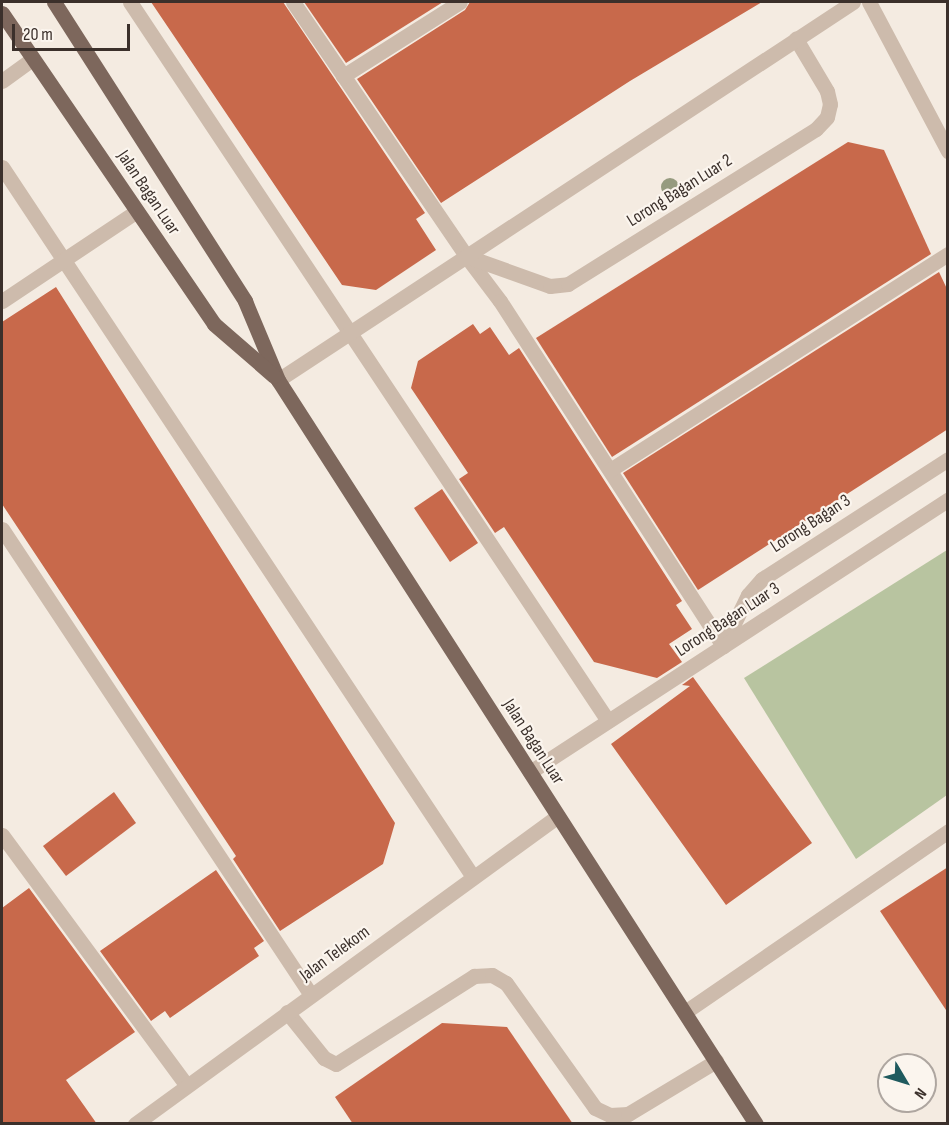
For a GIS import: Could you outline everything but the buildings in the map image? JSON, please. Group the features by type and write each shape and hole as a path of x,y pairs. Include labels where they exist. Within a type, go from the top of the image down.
{"main road":[{"name":"Jalan Bagan Luar","path":"54,2 245,301 278,380 756,1124"},
{"name":"Jalan Bagan Luar","path":"2,14 214,324 278,380"}],"street":[{"path":"130,2 608,721"},
{"path":"293,2 466,256 500,300 723,646"},
{"path":"343,76 460,2"},
{"path":"278,380 853,2"},
{"path":"869,2 946,143"},
{"name":"Lorong Bagan Luar 2","path":"466,256 550,286 568,284 816,129 827,117 830,104 827,91 796,39"},
{"path":"2,81 32,59"},
{"path":"2,167 473,877"},
{"path":"2,301 137,211"},
{"path":"610,470 948,254"},
{"name":"Lorong Bagan 3","path":"723,646 748,595 762,579 948,459"},
{"name":"Lorong Bagan Luar 3","path":"530,772 948,500"},
{"path":"2,529 311,995"},
{"name":"Jalan Telekom","path":"135,1124 558,816"},
{"path":"685,1012 948,831"},
{"path":"2,835 186,1085"},
{"path":"287,1012 324,1058 336,1065 474,976 492,975 506,983 595,1108 610,1115 628,1114 716,1061"}],"green space":[{"path":"947,550 947,795 856,859 744,678"}]}
